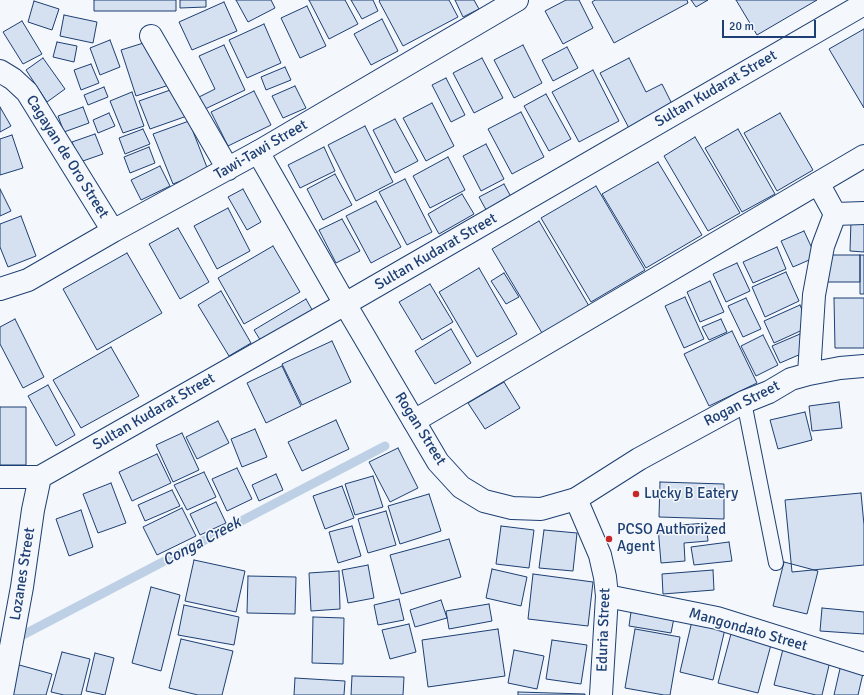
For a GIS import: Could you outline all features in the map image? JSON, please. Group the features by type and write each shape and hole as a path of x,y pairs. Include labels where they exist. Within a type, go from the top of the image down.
{"street":[{"name":"Tawi-Tawi Street","path":"0,289 28,280 228,169 516,0"},
{"name":"Sultan Kudarat Street","path":"0,477 40,477 345,304 864,4"},
{"path":"151,36 228,169"},
{"name":"Cagayan de Oro Street","path":"0,71 14,79 27,92 114,231"},
{"name":"Rogan Street","path":"258,152 438,462 461,487 484,501 512,508 541,509 576,499 639,459 744,402 769,392 790,379 840,368 864,366"},
{"path":"414,421 864,156"},
{"path":"809,374 814,295 823,246 835,214 818,183"},
{"path":"835,214 864,213"},
{"name":"Lozanes Street","path":"2,695 40,477"},
{"name":"Eduria Street","path":"576,499 600,555 605,577 607,596 601,695"},
{"name":"Mangondato Street","path":"607,596 717,618 864,664"}],"lane":[{"path":"744,402 776,563"}],"building":[{"path":"94,0 176,0 176,11 94,11"},
{"path":"180,0 206,0 206,7 180,8"},
{"path":"236,0 271,0 275,8 248,22"},
{"path":"309,0 345,0 358,24 329,39"},
{"path":"351,0 373,0 378,11 362,19"},
{"path":"449,0 458,17 403,46 379,1"},
{"path":"455,0 474,0 479,9 463,17"},
{"path":"566,0 579,0 593,28 563,44 545,11"},
{"path":"595,0 687,0 688,3 614,43 592,2"},
{"path":"691,0 708,0 696,7"},
{"path":"736,0 817,0 757,35"},
{"path":"34,1 59,9 52,30 28,22"},
{"path":"224,2 237,31 192,50 179,22"},
{"path":"307,6 326,46 300,58 281,18"},
{"path":"64,15 97,22 93,43 60,36"},
{"path":"382,19 398,51 371,65 354,34"},
{"path":"22,21 42,54 23,64 3,32"},
{"path":"264,24 281,63 247,78 229,40"},
{"path":"864,29 864,108 829,49"},
{"path":"110,40 120,67 100,75 90,48"},
{"path":"153,40 169,85 136,96 121,50"},
{"path":"57,42 77,46 74,62 53,57"},
{"path":"224,45 245,90 205,109 199,97 215,89 199,56"},
{"path":"523,45 542,83 514,98 494,60"},
{"path":"567,47 578,68 553,81 542,60"},
{"path":"43,58 65,89 47,102 26,70"},
{"path":"482,58 503,98 474,113 453,73"},
{"path":"629,58 646,92 662,84 675,110 631,132 600,73"},
{"path":"91,64 99,83 81,90 74,70"},
{"path":"285,67 291,80 266,90 261,77"},
{"path":"593,70 619,121 579,142 552,92"},
{"path":"446,78 465,115 451,122 432,85"},
{"path":"295,86 306,108 283,118 272,96"},
{"path":"104,87 108,97 88,105 84,95"},
{"path":"176,88 187,116 150,129 139,101"},
{"path":"254,91 271,125 228,146 211,112"},
{"path":"132,92 144,126 123,133 110,101"},
{"path":"546,94 571,139 549,151 524,106"},
{"path":"432,103 454,146 426,161 403,118"},
{"path":"0,107 11,126 0,132"},
{"path":"83,107 89,123 64,132 58,116"},
{"path":"521,112 544,157 512,174 488,129"},
{"path":"109,113 115,126 98,133 93,120"},
{"path":"780,113 813,170 777,191 744,133"},
{"path":"395,119 418,161 395,173 373,130"},
{"path":"189,121 208,170 173,184 153,134"},
{"path":"365,126 393,182 356,201 328,145"},
{"path":"143,129 150,144 125,154 119,138"},
{"path":"738,129 775,194 742,212 705,148"},
{"path":"95,134 103,154 80,162 72,142"},
{"path":"12,135 23,168 0,175 0,139"},
{"path":"695,137 740,213 708,231 664,156"},
{"path":"486,144 504,179 481,191 463,156"},
{"path":"149,147 155,163 130,173 124,157"},
{"path":"324,147 335,171 300,188 288,165"},
{"path":"448,157 465,190 430,208 413,176"},
{"path":"658,162 702,235 646,268 602,194"},
{"path":"160,166 170,186 141,200 131,180"},
{"path":"335,174 352,205 323,220 307,189"},
{"path":"405,179 432,232 407,245 379,192"},
{"path":"504,184 515,204 490,217 479,197"},
{"path":"596,186 645,270 591,302 541,218"},
{"path":"0,189 11,211 0,216"},
{"path":"243,189 261,222 247,230 228,197"},
{"path":"462,194 474,214 439,234 428,214"},
{"path":"376,201 401,247 371,263 346,216"},
{"path":"228,208 250,251 217,269 194,226"},
{"path":"21,216 36,256 8,267 0,247 0,224"},
{"path":"342,219 360,251 336,263 319,230"},
{"path":"539,221 589,306 542,333 492,249"},
{"path":"851,221 864,222 864,252 850,251"},
{"path":"178,228 209,282 180,299 149,244"},
{"path":"804,231 816,257 793,267 781,241"},
{"path":"273,246 300,292 244,324 218,278"},
{"path":"777,247 786,269 753,283 743,262"},
{"path":"127,253 162,313 97,350 63,289"},
{"path":"828,255 860,255 860,282 827,282"},
{"path":"860,255 864,255 864,294 860,294"},
{"path":"737,263 750,291 726,302 713,274"},
{"path":"479,268 517,334 477,357 439,292"},
{"path":"786,272 799,301 765,317 752,287"},
{"path":"504,273 519,297 506,304 491,281"},
{"path":"710,281 724,312 700,322 687,292"},
{"path":"430,284 453,322 422,340 399,302"},
{"path":"221,291 251,343 229,356 198,305"},
{"path":"685,297 704,339 684,348 665,306"},
{"path":"746,298 761,329 743,337 728,306"},
{"path":"834,298 864,298 864,348 835,348"},
{"path":"306,299 315,315 264,346 254,330"},
{"path":"800,305 809,327 774,343 764,321"},
{"path":"15,319 44,377 23,388 0,344 0,327"},
{"path":"721,319 727,332 709,340 702,327"},
{"path":"451,329 471,363 435,384 415,351"},
{"path":"732,331 757,383 709,406 684,354"},
{"path":"800,334 808,351 780,363 772,346"},
{"path":"763,335 778,365 756,376 741,346"},
{"path":"332,341 351,382 302,405 282,364"},
{"path":"111,347 139,396 81,428 53,380"},
{"path":"282,366 301,406 266,423 247,383"},
{"path":"504,382 520,408 485,429 468,403"},
{"path":"48,385 75,435 56,446 28,396"},
{"path":"839,402 842,428 812,431 809,406"},
{"path":"0,407 26,407 26,465 0,465"},
{"path":"805,412 812,440 778,449 770,420"},
{"path":"336,420 349,449 302,471 288,442"},
{"path":"218,421 229,443 197,459 186,437"},
{"path":"255,429 267,457 242,467 231,439"},
{"path":"182,433 199,470 173,482 156,445"},
{"path":"398,448 418,488 390,502 369,462"},
{"path":"157,454 171,483 132,501 119,472"},
{"path":"237,468 252,499 227,511 212,479"},
{"path":"204,472 216,497 187,510 174,485"},
{"path":"276,474 283,490 259,501 252,485"},
{"path":"373,476 383,507 355,515 345,484"},
{"path":"660,482 724,484 724,519 659,517"},
{"path":"111,483 126,523 98,533 83,494"},
{"path":"342,486 354,518 325,529 313,496"},
{"path":"172,490 180,506 145,521 138,505"},
{"path":"861,493 864,525 864,565 792,572 785,500"},
{"path":"429,494 441,531 400,544 388,506"},
{"path":"216,502 226,523 200,535 190,514"},
{"path":"182,508 196,536 157,555 143,527"},
{"path":"81,510 93,547 69,556 56,519"},
{"path":"386,511 396,545 368,553 358,519"},
{"path":"706,523 708,541 684,543 685,561 661,563 658,527"},
{"path":"352,526 361,556 338,563 329,532"},
{"path":"501,526 534,530 529,568 496,564"},
{"path":"544,530 577,533 573,571 539,568"},
{"path":"449,539 461,577 401,594 390,555"},
{"path":"729,542 732,561 694,565 691,547"},
{"path":"194,560 245,571 236,612 185,601"},
{"path":"784,562 818,571 807,614 773,606"},
{"path":"368,565 374,598 348,603 342,570"},
{"path":"492,569 527,577 521,606 486,598"},
{"path":"713,570 714,590 663,594 662,574"},
{"path":"339,571 340,609 311,611 309,573"},
{"path":"533,574 593,582 588,626 528,619"},
{"path":"248,576 296,577 295,614 247,613"},
{"path":"151,587 180,595 161,671 132,663"},
{"path":"399,599 404,620 378,625 374,605"},
{"path":"441,600 447,618 415,627 410,610"},
{"path":"489,604 492,621 449,629 446,611"},
{"path":"184,605 239,617 234,645 178,635"},
{"path":"632,605 675,613 671,633 629,626"},
{"path":"822,608 864,612 864,634 820,631"},
{"path":"313,617 344,618 343,664 312,663"},
{"path":"692,621 725,629 713,680 680,672"},
{"path":"409,624 416,652 390,659 382,630"},
{"path":"498,629 505,676 428,687 422,640"},
{"path":"635,629 680,637 670,695 625,688"},
{"path":"732,630 772,641 758,693 718,683"},
{"path":"181,639 233,651 222,695 198,695 169,688"},
{"path":"552,640 587,645 581,684 546,679"},
{"path":"784,645 831,657 822,695 816,695 774,685"},
{"path":"514,650 544,656 537,689 508,683"},
{"path":"62,652 90,659 81,695 64,695 51,692"},
{"path":"95,653 114,658 105,695 86,691"},
{"path":"842,660 864,669 858,695 834,695"},
{"path":"12,663 52,674 46,695 14,695 4,692"},
{"path":"352,676 404,677 403,695 351,695"},
{"path":"295,678 345,681 344,695 294,695"},
{"path":"518,692 585,694 585,695 518,695"}],"waterway":[{"name":"Conga Creek","path":"19,637 385,446"}],"place":[{"name":"Lucky B Eatery","path":"636,494"},
{"name":"PCSO Authorized Agent","path":"609,539"}]}
